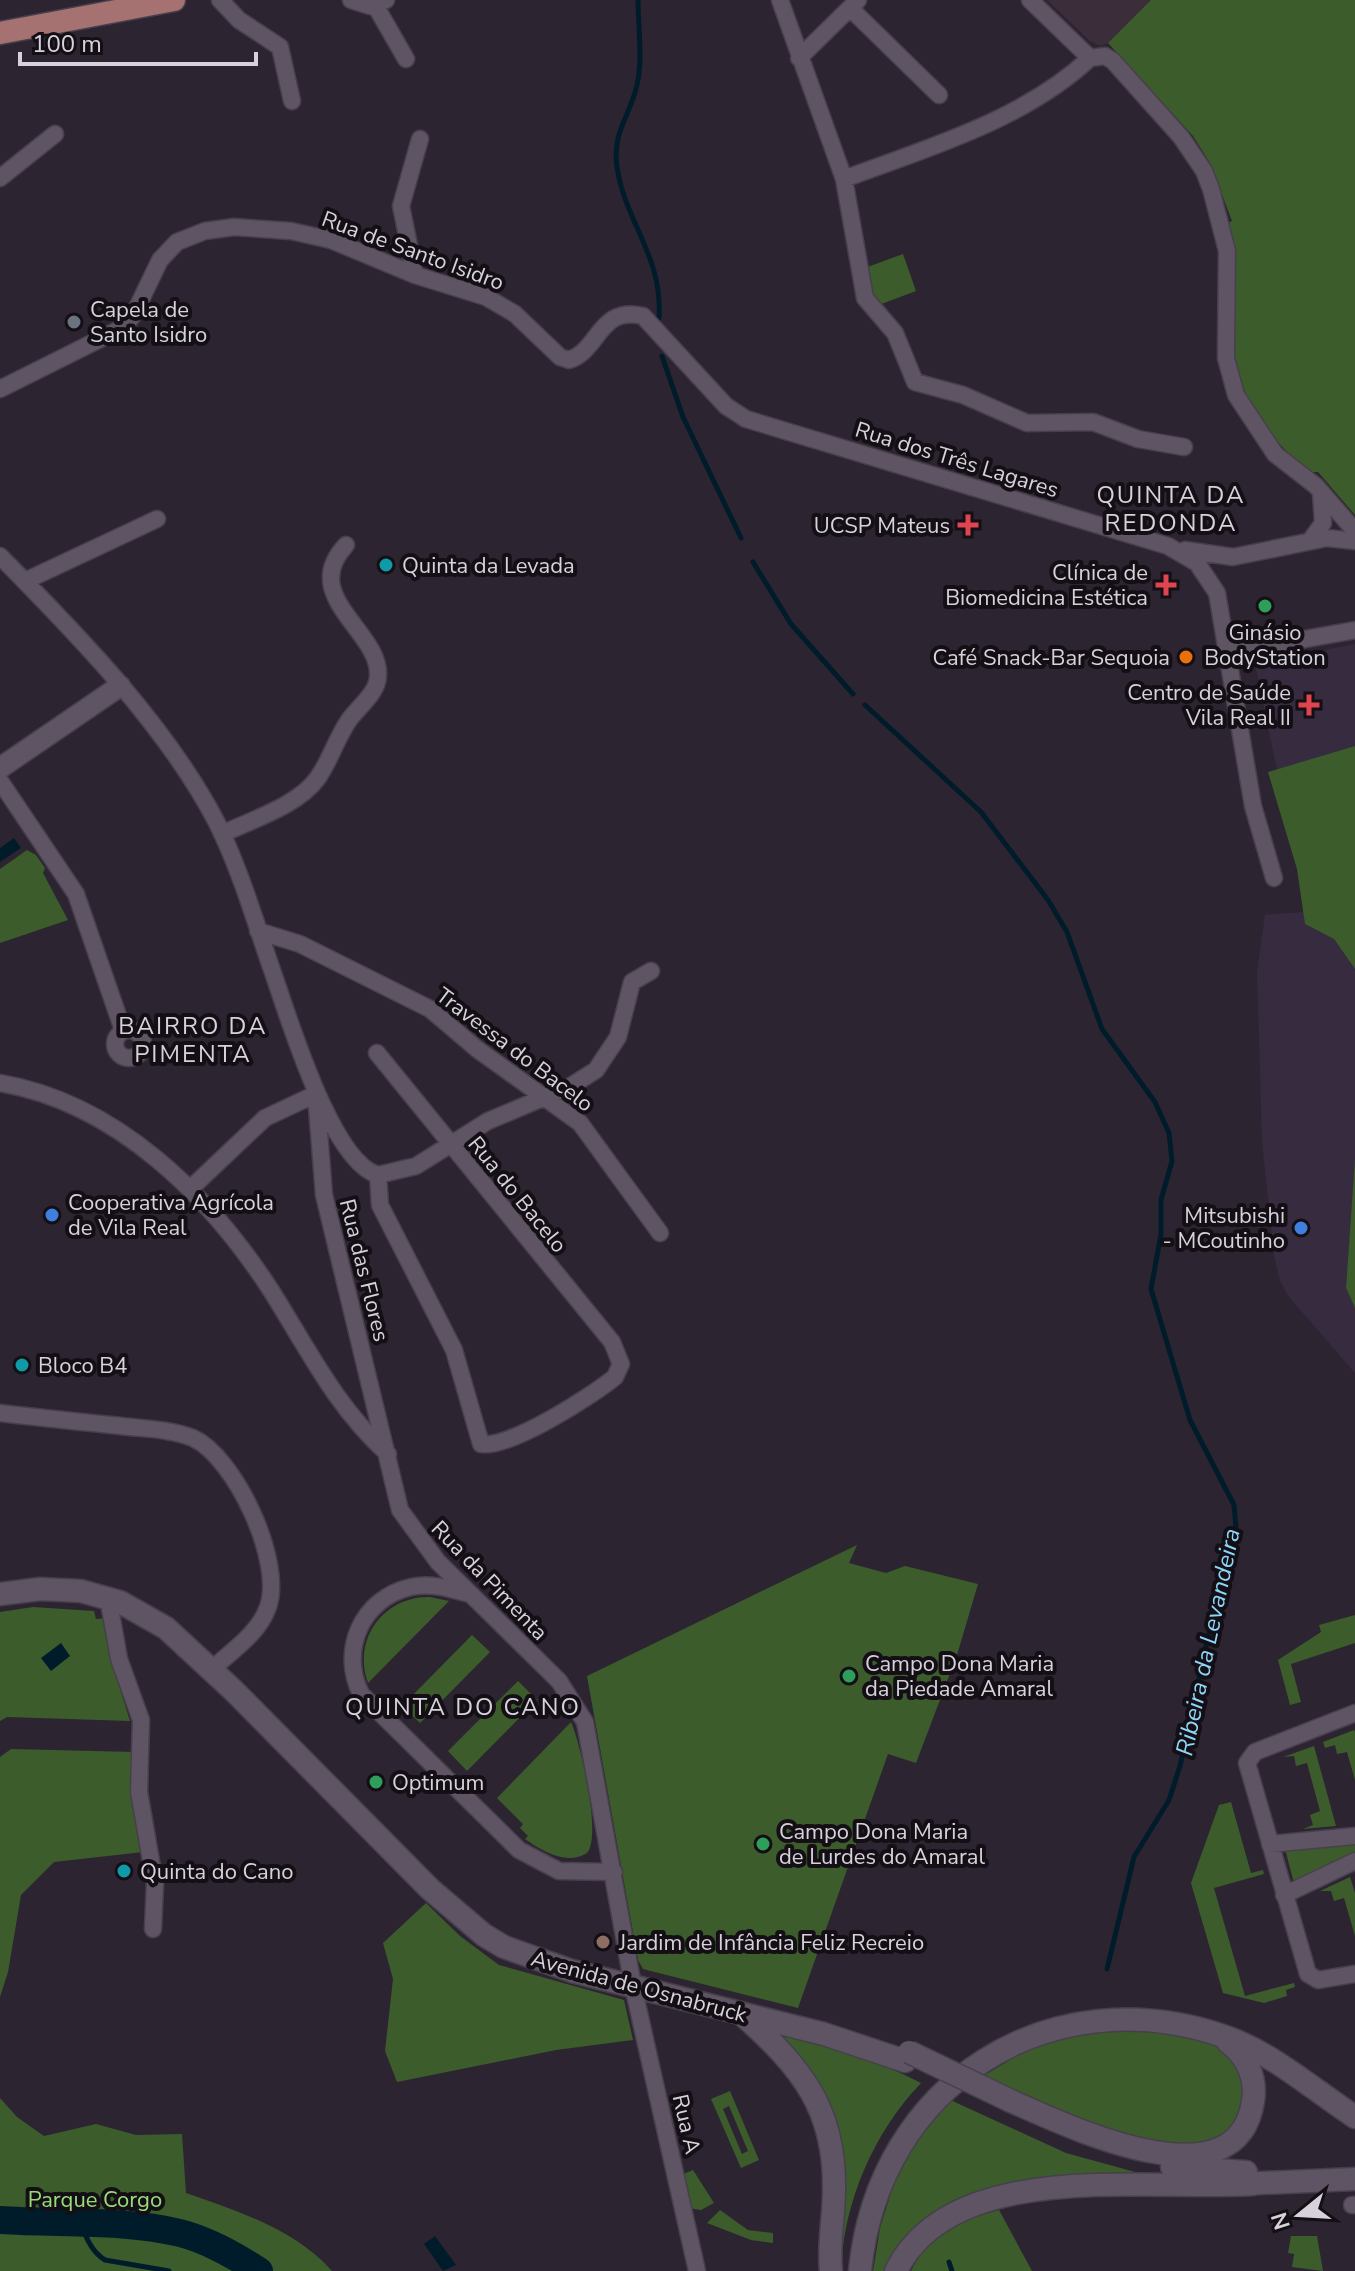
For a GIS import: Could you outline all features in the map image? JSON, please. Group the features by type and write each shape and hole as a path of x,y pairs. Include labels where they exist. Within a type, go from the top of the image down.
{"main road":[{"path":"0,33 174,0"},
{"name":"Avenida de Osnabruck","path":"0,1594 54,1588 108,1597 166,1628 212,1669 430,1889 484,1935 523,1955 907,2056 1080,2144 1147,2165"},
{"path":"741,2013 799,2070 823,2113 834,2168 831,2271"},
{"path":"860,2271 870,2216 895,2153 925,2109 968,2070 1033,2036 1079,2023 1132,2021 1203,2031 1252,2049 1355,2117"},
{"path":"1009,2106 1131,2147 1172,2155 1208,2153 1237,2134 1250,2113 1254,2090 1249,2068 1237,2050 1203,2031"},
{"path":"1147,2165 1242,2172 1355,2167"},
{"path":"1147,2165 1200,2180 1253,2184"},
{"path":"896,2271 924,2233 968,2207 1001,2196 1106,2186 1355,2179"}],"street":[{"path":"220,0 239,20 280,47 292,101"},
{"path":"351,0 365,6 381,3 406,59"},
{"path":"780,0 844,179 865,298 895,333 911,375 918,384 963,395 1027,423 1098,423 1138,439 1184,447"},
{"path":"1030,0 1090,58"},
{"path":"799,58 854,4 939,95"},
{"path":"844,179 975,128 1054,88 1090,58 1105,56 1113,61 1181,137 1204,171 1221,220 1227,251 1226,358 1232,384 1268,445 1320,491 1355,531"},
{"path":"0,178 55,134"},
{"path":"415,275 401,206 420,139"},
{"name":"Rua de Santo Isidro","path":"0,389 124,327 167,250 205,231 253,228 310,235 502,305 560,357 569,360 577,357 613,319 643,316 726,406 746,419"},
{"name":"Rua dos Três Lagares","path":"746,419 1168,546 1197,563 1217,593 1253,806 1274,878"},
{"path":"1310,541 1323,523 1320,491"},
{"path":"25,581 157,519"},
{"path":"1168,546 1198,554 1233,557 1333,537 1355,541"},
{"path":"222,834 308,789 322,771 342,729 374,689 378,677 376,662 344,614 334,588 334,564 346,545"},
{"path":"1217,593 1219,571 1233,557"},
{"path":"3,564 25,581 120,686 183,769 222,834 316,1094 366,1170 378,1175 410,1169 503,1113 548,1097 585,1078 605,1060 618,1037 628,989 637,977 651,971"},
{"path":"1227,653 1355,630"},
{"path":"0,768 120,686"},
{"path":"0,781 76,894 123,1030"},
{"name":"Travessa do Bacelo","path":"258,931 305,947 430,1009 481,1052 548,1097 580,1123 660,1233"},
{"name":"Rua do Bacelo","path":"377,1053 612,1342 621,1364 620,1371 609,1382 530,1428 488,1445 478,1441 458,1361 383,1214 377,1197 378,1175"},
{"path":"0,1083 34,1089 99,1117 190,1189 255,1267 351,1419 389,1455"},
{"path":"190,1189 262,1120 316,1094"},
{"name":"Rua das Flores","path":"316,1094 324,1195 389,1455"},
{"path":"0,1413 168,1431 195,1439 216,1454 261,1534 271,1563 272,1580 269,1605 262,1620 212,1669"},
{"name":"Rua da Pimenta","path":"389,1455 403,1516 421,1542 468,1594 559,1681 582,1713 633,1986"},
{"path":"468,1594 442,1586 412,1587 376,1605 363,1620 353,1647 353,1672 361,1694 519,1850 559,1871 614,1872"},
{"path":"108,1597 119,1659 141,1720 139,1792 155,1884 153,1929"},
{"path":"1355,1713 1248,1758 1308,1974 1320,1980 1355,1974"},
{"path":"1270,1844 1355,1836"},
{"path":"1284,1895 1355,1861"},
{"name":"Rua A","path":"633,1986 697,2271"}],"shaded area":[{"path":"1047,0 1152,1 1108,43 1100,46 1090,41"},
{"name":"Centro de Saúde Vila Real II","path":"1355,644 1355,746 1277,770 1255,664"},
{"path":"1304,912 1305,924 1334,939 1355,969 1355,1158 1346,1288 1355,1308 1355,1373 1289,1297 1280,1281 1274,1256 1262,1141 1257,972 1265,915"}],"green space":[{"path":"1151,0 1355,0 1355,515 1318,472 1309,472 1274,438 1248,399 1234,369 1228,223 1232,221 1210,163 1193,136 1108,43"},
{"path":"903,254 916,291 876,306 862,269"},
{"path":"1355,746 1355,969 1334,939 1305,924 1297,869 1268,772"},
{"path":"27,850 36,855 45,868 43,873 68,920 0,943 0,869"},
{"path":"1355,1158 1355,1308 1346,1288"},
{"path":"857,1545 849,1563 886,1573 905,1566 978,1584 957,1655 916,1763 888,1754 798,2008 643,1969 638,1960 587,1676"},
{"path":"430,1597 449,1601 368,1683 364,1651 375,1624 398,1604"},
{"path":"33,1607 94,1611 96,1619 106,1618 112,1663 130,1721 7,1717 0,1721 0,1612"},
{"path":"1355,1615 1355,1643 1291,1664 1301,1702 1290,1705 1278,1660 1321,1632 1319,1625"},
{"path":"472,1635 490,1652 420,1723 402,1706"},
{"path":"518,1681 537,1700 467,1771 448,1751"},
{"path":"571,1722 584,1769 592,1829 587,1853 571,1858 547,1852 525,1839 528,1836 520,1828 523,1824 497,1798"},
{"path":"1354,1730 1355,1780 1347,1752 1337,1754 1335,1745 1325,1748 1323,1742"},
{"path":"1314,1746 1336,1826 1303,1829 1313,1825 1310,1815 1320,1811 1307,1763 1296,1766 1294,1756 1283,1757"},
{"path":"11,1749 134,1752 143,1852 54,1862 21,1895 8,1972 0,1997 0,1757"},
{"path":"1231,1802 1251,1873 1263,1870 1264,1874 1214,1888 1245,1996 1294,1983 1295,1987 1286,1990 1287,1996 1264,2003 1223,1993 1191,1883 1219,1805"},
{"path":"1355,1842 1355,1854 1294,1883 1285,1849"},
{"path":"1350,1877 1355,1893 1355,1936 1344,1898 1334,1901 1331,1891 1320,1891"},
{"path":"426,1903 460,1936 499,1965 624,2000 633,2040 556,2050 397,2082 385,2051 393,1979 383,1943"},
{"path":"1144,2027 1206,2040 1230,2055 1241,2077 1243,2089 1239,2113 1225,2132 1209,2141 1185,2146 1132,2140 1079,2122 985,2075 1031,2047 1060,2036"},
{"path":"774,2033 849,2053 921,2083 889,2123 864,2170 848,2220 841,2271 838,2177 829,2106 812,2073"},
{"path":"730,2091 759,2160 741,2168 711,2099","holes":["729,2106 748,2151 742,2154 723,2109"]},
{"name":"Parque Corgo","path":"0,2098 17,2117 44,2136 96,2124 136,2135 182,2134 186,2193 283,2233 317,2256 332,2271 0,2271"},
{"path":"946,2098 1066,2153 1146,2175 1034,2180 963,2196 932,2213 906,2237 886,2271 873,2271 880,2228 901,2160"},
{"path":"693,2170 714,2203 701,2210 689,2208 681,2175"},
{"path":"720,2210 748,2230 773,2233 773,2243 751,2240 707,2223"},
{"path":"999,2210 1032,2271 911,2271 927,2247 948,2230"},
{"path":"1291,2236 1317,2236 1323,2271 1292,2267 1294,2254 1288,2253"}],"water":[{"path":"14,838 21,848 0,862 0,848"},
{"path":"61,1643 70,1656 51,1671 41,1658"},
{"path":"435,2236 456,2265 443,2271 424,2244"}],"waterway":[{"name":"Ribeira da Levandeira","path":"638,0 639,75 619,134 616,154 621,187 655,276 659,318"},
{"name":"Ribeira da Levandeira","path":"662,356 683,417 741,538"},
{"name":"Ribeira da Levandeira","path":"753,562 791,624 853,694"},
{"name":"Ribeira da Levandeira","path":"865,705 981,812 1048,900 1067,932 1102,1029 1155,1102 1169,1133 1172,1161 1161,1200 1161,1234 1151,1289 1190,1420 1234,1505 1236,1527 1221,1578 1180,1766 1169,1800 1134,1857 1107,1969"},
{"path":"0,2220 113,2224 180,2233 231,2254 259,2271"},
{"path":"82,2225 90,2245 105,2260 169,2271"},
{"name":"Ribeira da Levandeira","path":"949,2262 952,2271"}],"place":[{"name":"Capela de Santo Isidro","path":"74,322"},
{"name":"UCSP Mateus","path":"968,525"},
{"name":"Quinta da Levada","path":"386,565"},
{"name":"Clínica de Biomedicina Estética","path":"1166,585"},
{"name":"Ginásio BodyStation","path":"1265,606"},
{"name":"Café Snack-Bar Sequoia","path":"1186,657"},
{"name":"Centro de Saúde Vila Real II","path":"1309,705"},
{"name":"Cooperativa Agrícola de Vila Real","path":"52,1215"},
{"name":"Mitsubishi - MCoutinho","path":"1301,1228"},
{"name":"Bloco B4","path":"22,1365"},
{"name":"Campo Dona Maria da Piedade Amaral","path":"849,1676"},
{"name":"Optimum","path":"376,1782"},
{"name":"Campo Dona Maria de Lurdes do Amaral","path":"763,1844"},
{"name":"Quinta do Cano","path":"124,1871"},
{"name":"Jardim de Infância Feliz Recreio","path":"603,1942"}],"district":[{"name":"QUINTA DA REDONDA","path":"1171,509"},
{"name":"BAIRRO DA PIMENTA","path":"193,1040"},
{"name":"QUINTA DO CANO","path":"463,1707"}]}
